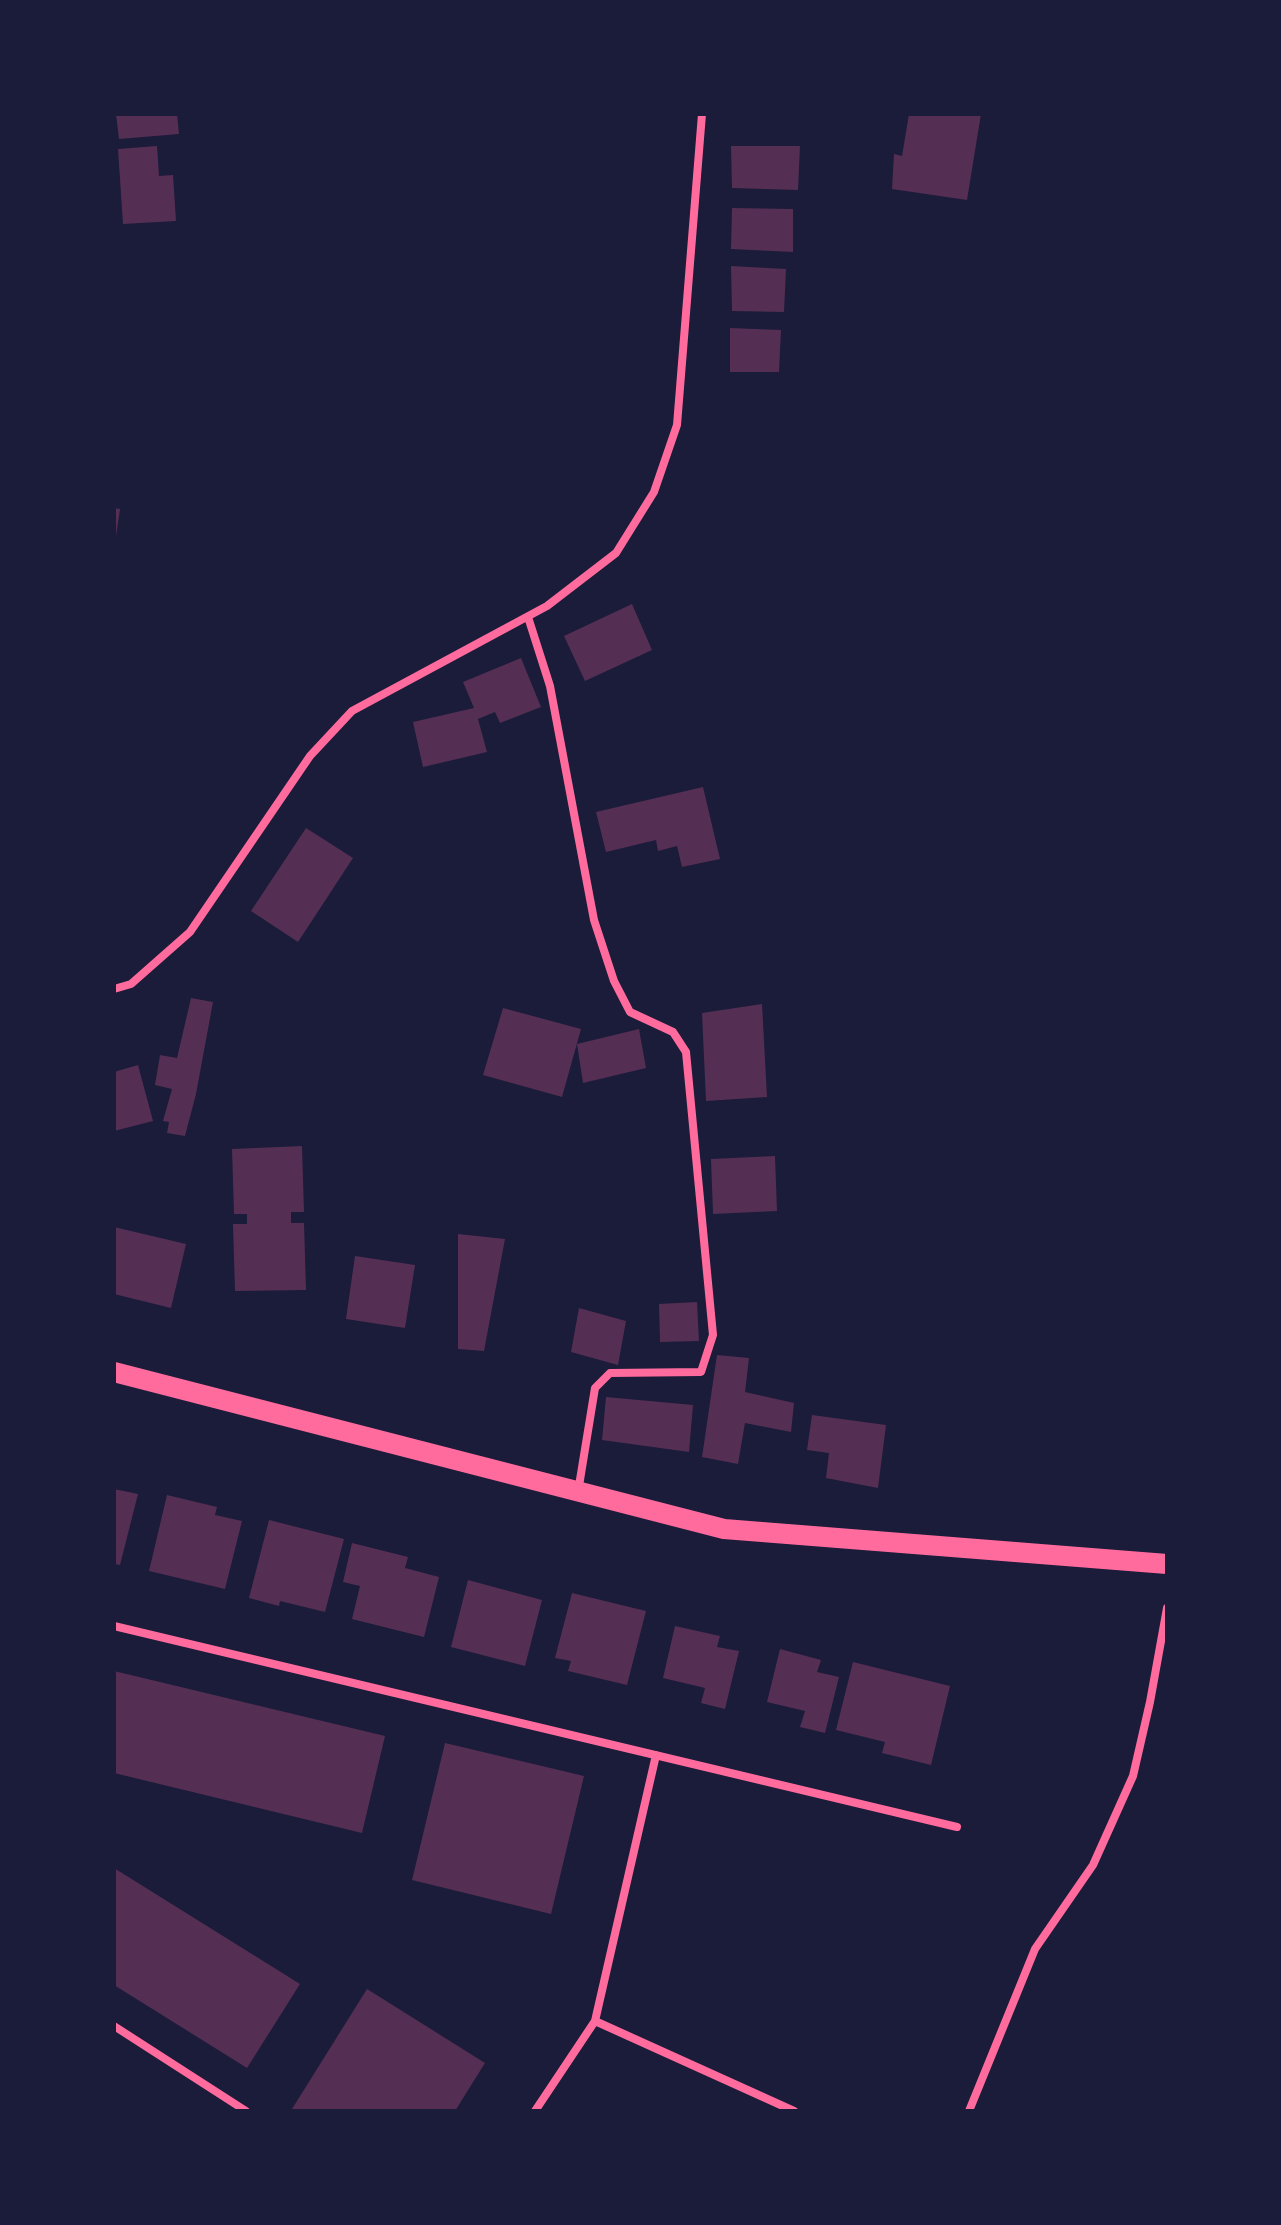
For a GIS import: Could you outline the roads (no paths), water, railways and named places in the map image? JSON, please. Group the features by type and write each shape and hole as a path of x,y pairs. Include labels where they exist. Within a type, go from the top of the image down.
{"main road":[{"path":"114,1372 724,1529 1167,1564"}],"street":[{"path":"114,989 131,984 190,932 310,756 352,711 547,606 616,553 654,492 677,425 702,114"},
{"path":"528,617 550,686 594,920 614,981 630,1012 673,1032 686,1052 713,1335 701,1372 610,1373 595,1388 578,1492"},
{"path":"969,2111 1035,1949 1093,1865 1133,1776 1167,1608"},
{"path":"114,1626 957,1827"},
{"path":"535,2111 595,2021 656,1755"},
{"path":"595,2021 794,2111"},
{"path":"114,2026 246,2111"}]}
